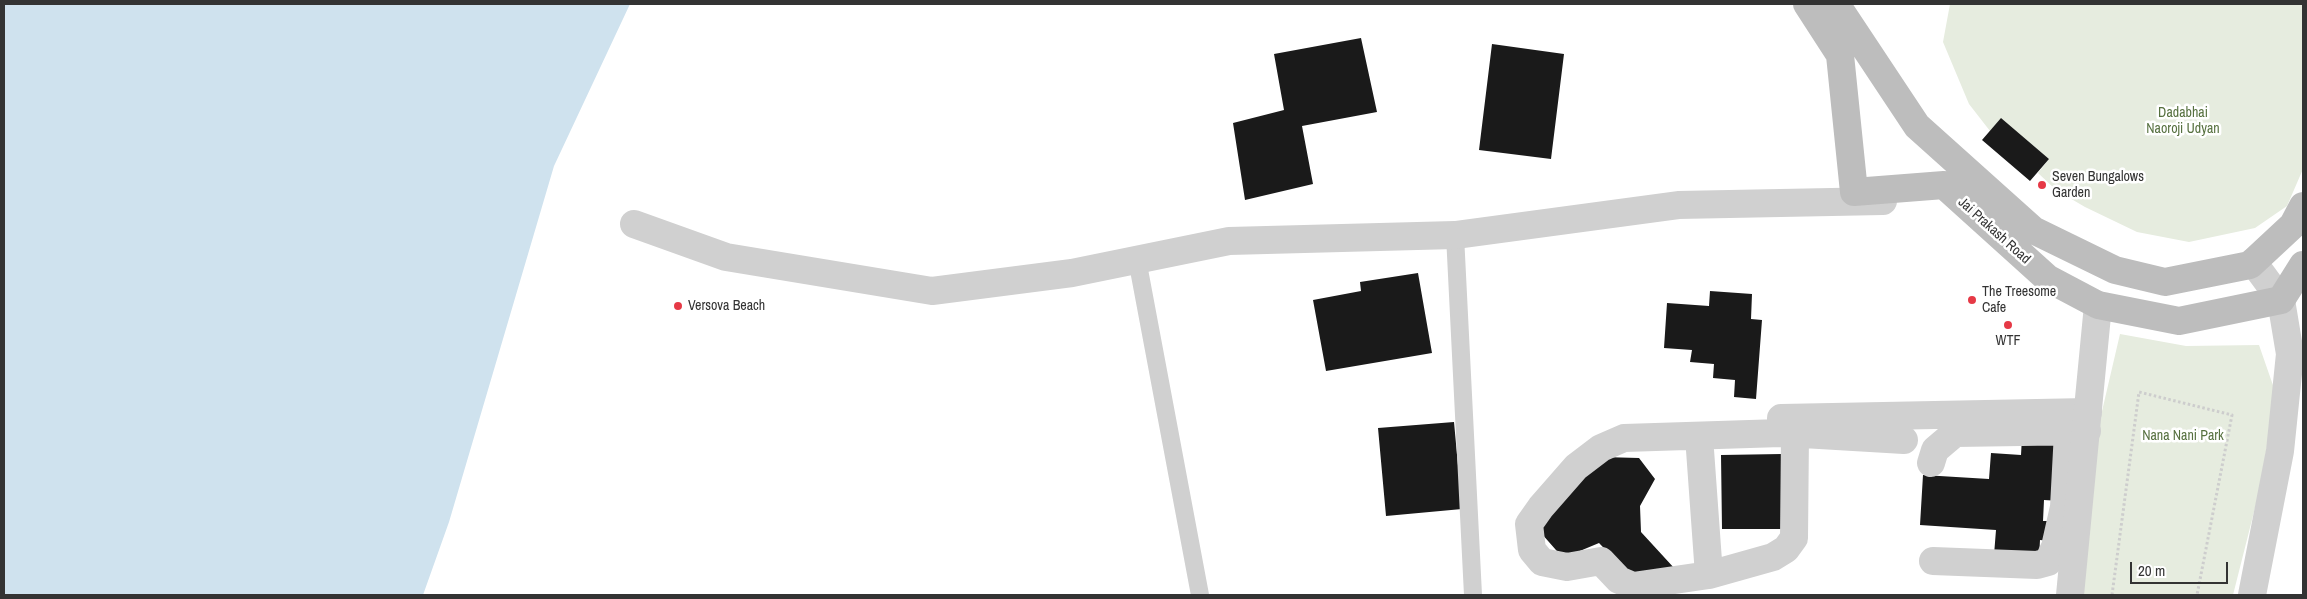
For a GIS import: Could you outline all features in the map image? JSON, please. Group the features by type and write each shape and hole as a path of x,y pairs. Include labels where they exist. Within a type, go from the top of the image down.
{"main road":[{"path":"1807,4 1840,55 1854,192 1944,185"},
{"name":"Jai Prakash Road","path":"1836,4 1917,126 2033,230 2115,270 2165,282 2250,265 2293,225 2303,206"},
{"name":"Jai Prakash Road","path":"1944,185 2047,278 2098,305 2179,321 2281,300"},
{"path":"2281,300 2303,265"}],"street":[{"path":"634,224 726,257 932,290 1072,273 1229,241 1454,235 1678,205 1900,201 1944,185 1967,169"},
{"path":"2252,595 2296,369 2281,300 2253,262"},
{"path":"1933,561 2037,565 2048,562 2055,547 2081,425 2098,305"},
{"path":"1904,440 1788,433 1624,438 1601,448 1576,467 1540,507 1529,524 1532,550 1542,562 1567,567 1601,561 1619,580 1633,586 1709,575 1773,557 1786,549 1794,538 1788,433 1781,418 2081,425"},
{"path":"1931,463 1935,450 1955,433 2081,425"},
{"path":"2070,595 2081,425"},
{"path":"1699,436 1709,575"}],"lane":[{"path":"1454,235 1473,595"},
{"path":"1137,259 1200,595"}],"path":[{"path":"2112,595 2139,392 2232,415 2197,595"}],"green space":[{"name":"Dadabhai Naoroji Udyan","path":"1950,4 2303,4 2303,169 2287,206 2255,228 2189,242 2137,232 2085,207 2056,190 2038,173 2049,159 2001,119 1990,131 1969,104 1943,42"},
{"name":"Nana Nani Park","path":"2120,334 2186,346 2259,345 2276,394 2259,492 2233,595 2082,595 2099,424"}],"water":[{"path":"4,4 630,4 554,166 449,522 423,595 4,595"}],"building":[{"path":"1361,38 1377,112 1302,126 1313,184 1245,200 1233,123 1284,110 1274,54"},
{"path":"1492,44 1564,54 1551,159 1479,150"},
{"path":"2001,118 2049,159 2030,181 1982,140"},
{"path":"1418,273 1432,353 1326,371 1313,300 1361,291 1360,282"},
{"path":"1710,291 1752,294 1751,319 1762,320 1756,399 1734,397 1735,380 1713,378 1714,364 1690,362 1692,350 1664,348 1667,303 1709,306"},
{"path":"1454,422 1462,509 1386,516 1378,428"},
{"path":"2022,437 2055,439 2061,501 2044,500 2043,521 2052,521 2050,541 2040,540 2039,558 1994,555 1996,530 1920,525 1923,475 1989,479 1991,453 2021,455"},
{"path":"1782,454 1782,529 1722,529 1721,455"},
{"path":"1602,457 1639,458 1655,479 1640,506 1641,532 1675,569 1640,585 1599,543 1563,558 1534,525"}],"place":[{"name":"Seven Bungalows Garden","path":"2042,185"},
{"name":"The Treesome Cafe","path":"1972,300"},
{"name":"Versova Beach","path":"678,306"},
{"name":"WTF","path":"2008,325"}]}
